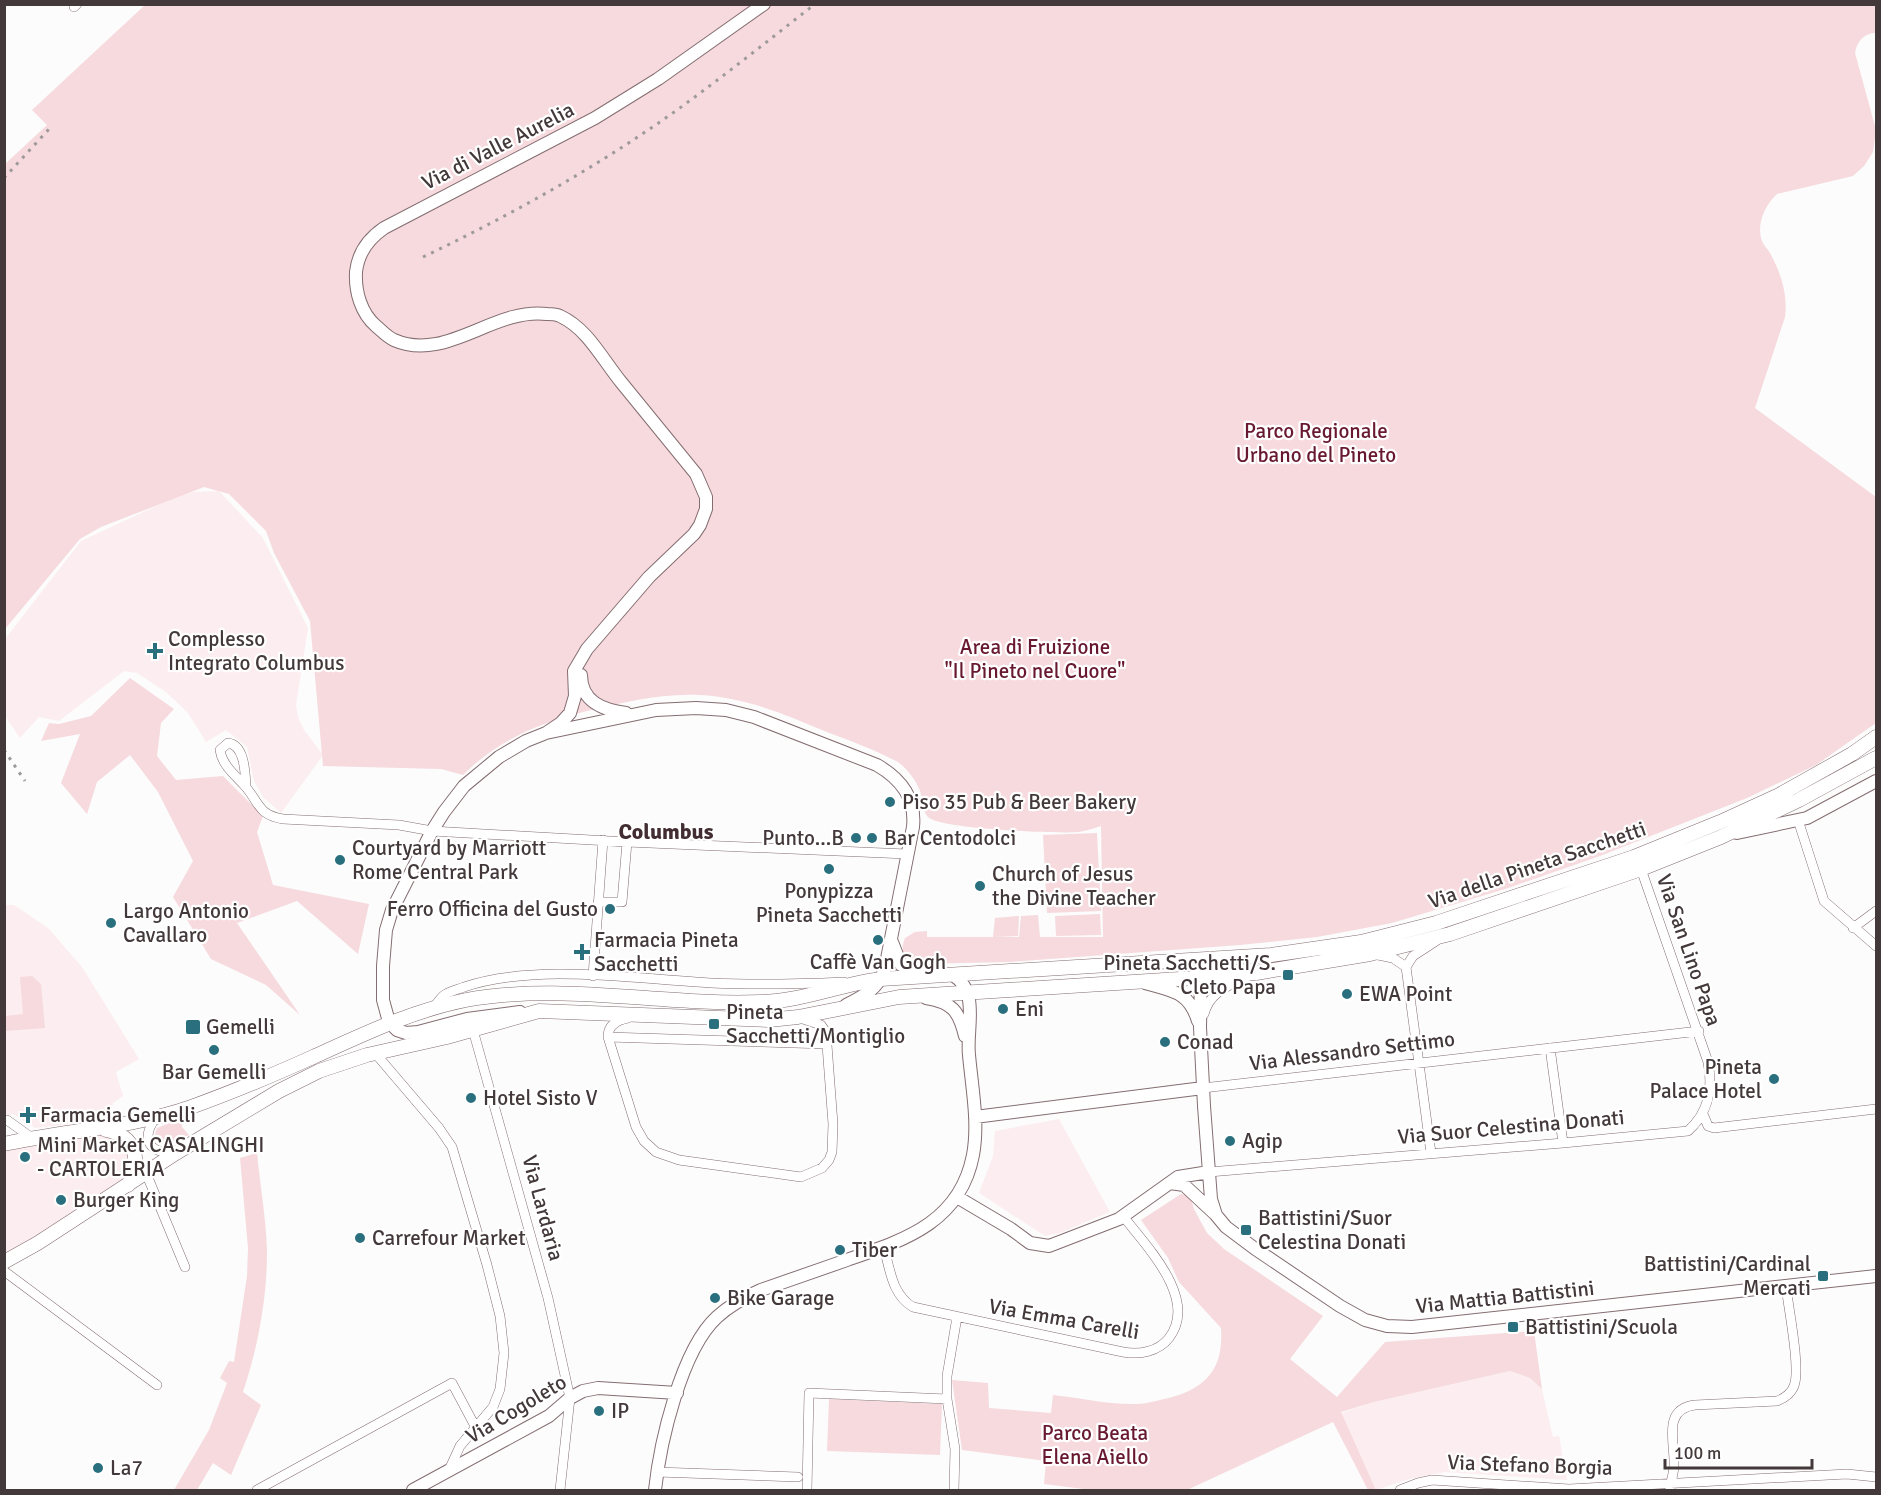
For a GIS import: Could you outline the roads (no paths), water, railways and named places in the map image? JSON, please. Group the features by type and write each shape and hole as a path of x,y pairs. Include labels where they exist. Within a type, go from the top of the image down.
{"main road":[{"name":"Via della Pineta Sacchetti","path":"4,1144 156,1117 243,1088 389,1022 434,1007 493,996 535,993 760,1002 807,997 874,980 1286,953 1361,942 1436,923 1520,896 1634,856 1720,822 1821,773 1876,737"},
{"name":"Via della Pineta Sacchetti","path":"4,1262 38,1243 176,1153 308,1075 375,1053 473,1030 539,1011 759,1020 798,1017 912,996 1144,983 1256,973 1370,954 1450,934 1641,869 1722,837 1799,800 1876,758"},
{"path":"101,1128 120,1134 132,1148 136,1158 135,1168 128,1185"}],"street":[{"name":"Via di Valle Aurelia","path":"582,657 649,577 697,530 703,519 706,502 699,478 583,331 559,315 534,312 511,317 445,342 420,346 393,340 372,322 359,302 356,272 360,254 372,236 435,199 483,177 595,118 658,79 764,4"},
{"path":"582,657 581,683 593,703 611,711 636,714"},
{"path":"389,1022 383,1000 386,930 392,910 432,831 459,792 484,768 514,748 561,723 572,709 575,693 574,670 582,657"},
{"path":"546,733 680,707 734,712 765,721 877,765 899,780 909,799 914,819 891,938 874,980"},
{"name":"Via della Pineta Sacchetti","path":"1722,837 1798,820 1822,811 1876,781"},
{"path":"246,786 258,806 268,815 278,818 399,825 432,831 907,854"},
{"path":"1798,820 1824,901 1876,946"},
{"path":"593,976 603,840"},
{"path":"598,902 622,902 627,842"},
{"name":"Via San Lino Papa","path":"1641,869 1699,1031 1710,1076 1710,1091 1703,1114"},
{"path":"1853,928 1876,911"},
{"path":"1431,1153 1406,967 1416,953 1450,934"},
{"path":"891,938 902,966 930,976"},
{"path":"1370,954 1393,958 1406,967"},
{"path":"1188,960 1197,968 1201,978 1200,1028 1203,1088 1211,1199 1216,1215"},
{"path":"1200,1028 1207,1004 1212,996 1256,973"},
{"name":"Via della Pineta Sacchetti","path":"434,1007 448,993 497,979 534,974 712,983 801,984 874,980 872,991 837,1009"},
{"path":"655,1491 657,1472 677,1393 701,1337 717,1317 732,1305 761,1290 884,1248 931,1222 957,1197 966,1180 973,1156 975,1117 968,1046 970,1015 968,992 962,982 953,975"},
{"name":"Via della Pineta Sacchetti","path":"1144,983 1173,991 1185,997 1192,1006 1200,1028"},
{"path":"912,996 939,1000 951,1006 959,1017 968,1046"},
{"name":"Via della Pineta Sacchetti","path":"389,1022 397,1030 414,1033 467,1019 539,1011"},
{"name":"Via della Pineta Sacchetti","path":"608,1037 608,1030 612,1024 634,1016"},
{"name":"Via della Pineta Sacchetti","path":"798,1017 823,1027 827,1044"},
{"name":"Via Lardaria","path":"473,1030 548,1298 570,1398 560,1491"},
{"name":"Via Alessandro Settimo","path":"975,1117 1420,1062 1699,1031"},
{"path":"608,1037 827,1044 833,1124 832,1152 827,1164 818,1171 796,1178 679,1160 656,1152 644,1142 636,1127 608,1037"},
{"path":"1551,1048 1563,1143"},
{"name":"Via Cogoleto","path":"375,1053 449,1143 487,1265 500,1317 504,1364 502,1384 496,1402 460,1446 449,1470"},
{"path":"1703,1114 1708,1125 1714,1128 1876,1109"},
{"name":"Via Suor Celestina Donati","path":"957,1197 1011,1228 1030,1243 1049,1246 1123,1216 1182,1176 1685,1132 1703,1114"},
{"path":"156,1117 147,1133 150,1144 161,1152 176,1153"},
{"path":"4,1120 32,1138"},
{"path":"146,1173 185,1267"},
{"path":"1170,1183 1184,1185 1216,1215"},
{"name":"Via Mattia Battistini","path":"1216,1215 1226,1227 1254,1248 1340,1306 1365,1320 1387,1326 1412,1328 1432,1326 1876,1276"},
{"name":"Via Emma Carelli","path":"884,1248 895,1287 906,1302 922,1310 1131,1353 1149,1351 1172,1335 1179,1307 1177,1295 1164,1271 1123,1216"},
{"path":"4,1271 158,1385"},
{"path":"1670,1487 1675,1461 1672,1427 1677,1415 1683,1409 1695,1405 1774,1401 1786,1397 1793,1388 1796,1368 1786,1286"},
{"path":"954,1491 955,1449 947,1399 947,1369 957,1317"},
{"path":"257,1491 274,1487 452,1383 476,1428"},
{"name":"Via Cogoleto","path":"413,1491 549,1416 579,1392 593,1389 677,1393"},
{"path":"807,1491 809,1393 947,1399"},
{"path":"657,1472 798,1477"},
{"name":"Via Stefano Borgia","path":"1400,1491 1418,1483 1555,1490 1670,1487 1847,1474 1876,1477"}],"railway":[{"path":"423,257 521,207 647,131 695,97 815,4"},
{"path":"4,178 50,128"},
{"path":"4,750 25,781"}],"place":[{"name":"Complesso Integrato Columbus","path":"155,651"},
{"name":"Piso 35 Pub & Beer Bakery","path":"890,802"},
{"name":"Punto...B","path":"856,838"},
{"name":"Bar Centodolci","path":"872,838"},
{"name":"Courtyard by Marriott Rome Central Park","path":"340,860"},
{"name":"Ponypizza Pineta Sacchetti","path":"829,869"},
{"name":"Church of Jesus the Divine Teacher","path":"980,886"},
{"name":"Ferro Officina del Gusto","path":"610,909"},
{"name":"Largo Antonio Cavallaro","path":"111,923"},
{"name":"Caffè Van Gogh","path":"878,940"},
{"name":"Farmacia Pineta Sacchetti","path":"582,952"},
{"name":"Pineta Sacchetti/S. Cleto Papa","path":"1288,975"},
{"name":"EWA Point","path":"1347,994"},
{"name":"Eni","path":"1003,1009"},
{"name":"Pineta Sacchetti/Montiglio","path":"714,1024"},
{"name":"Gemelli","path":"193,1027"},
{"name":"Conad","path":"1165,1042"},
{"name":"Bar Gemelli","path":"214,1050"},
{"name":"Pineta Palace Hotel","path":"1774,1079"},
{"name":"Hotel Sisto V","path":"471,1098"},
{"name":"Farmacia Gemelli","path":"28,1115"},
{"name":"Agip","path":"1230,1141"},
{"name":"Mini Market CASALINGHI - CARTOLERIA","path":"25,1157"},
{"name":"Burger King","path":"61,1200"},
{"name":"Battistini/Suor Celestina Donati","path":"1246,1230"},
{"name":"Carrefour Market","path":"360,1238"},
{"name":"Tiber","path":"840,1250"},
{"name":"Battistini/Cardinal Mercati","path":"1823,1276"},
{"name":"Bike Garage","path":"715,1298"},
{"name":"Battistini/Scuola","path":"1513,1327"},
{"name":"IP","path":"599,1411"},
{"name":"La7","path":"98,1468"}],"district":[{"name":"Columbus","path":"666,831"}],"park label":[{"name":"Parco Regionale Urbano del Pineto","path":"1316,443"},
{"name":"Area di Fruizione \"Il Pineto nel Cuore\"","path":"1035,659"},
{"name":"Parco Beata Elena Aiello","path":"1095,1445"}]}
